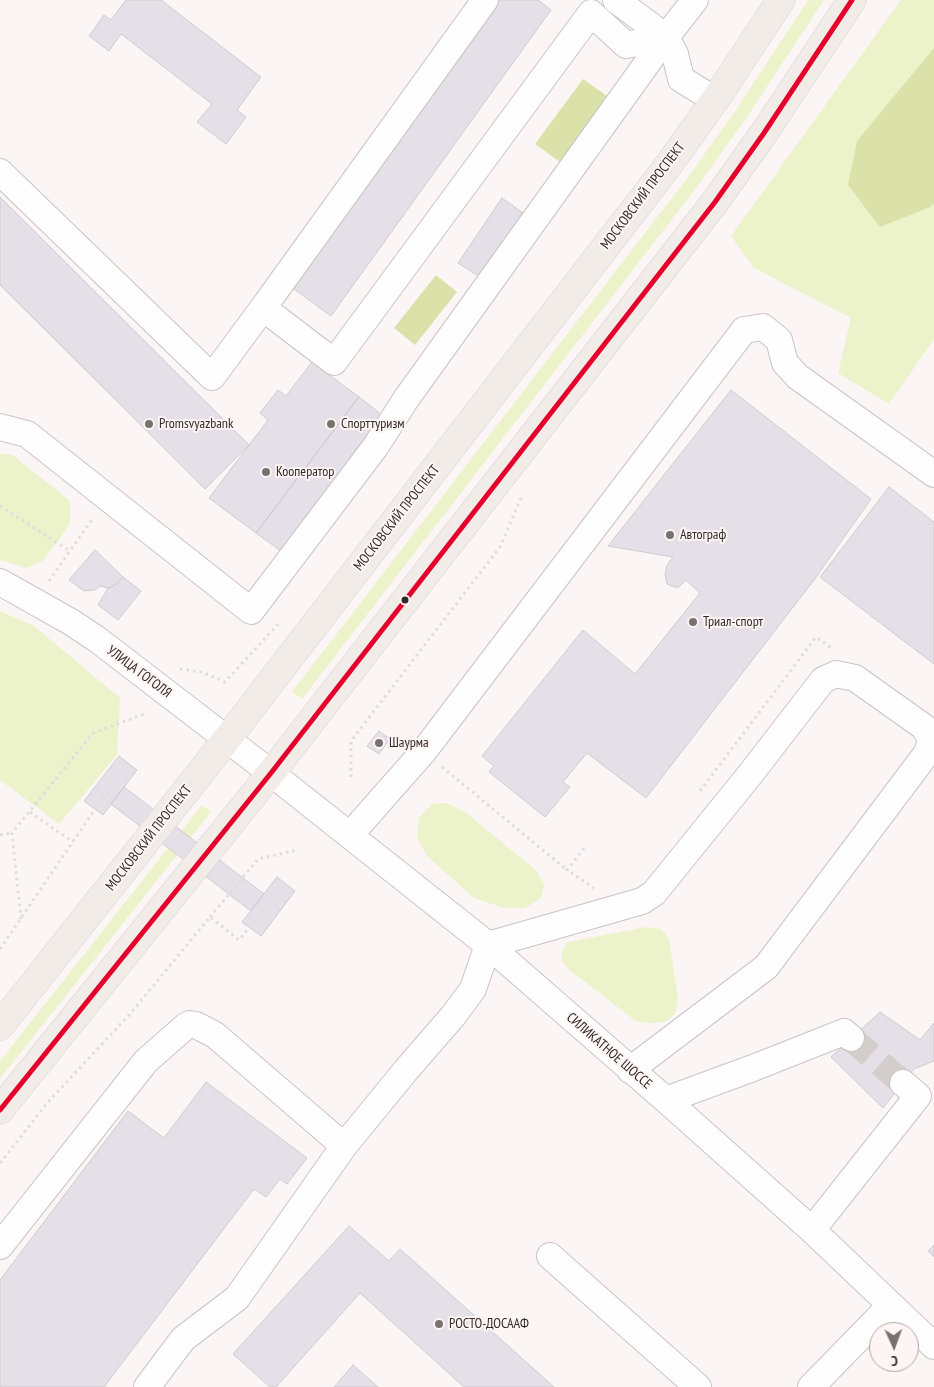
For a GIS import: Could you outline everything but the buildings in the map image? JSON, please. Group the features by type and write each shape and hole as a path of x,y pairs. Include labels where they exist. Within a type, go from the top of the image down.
{"main road":[{"name":"МОСКОВСКИЙ ПРОСПЕКТ","path":"0,1026 227,739 661,174 715,100 781,0"},
{"path":"0,1110 271,773 715,202 764,133 852,0"}],"street":[{"path":"0,172 212,377 485,0"},
{"path":"616,0 666,37 676,54 681,79 715,100"},
{"path":"0,427 27,434 251,611 376,446 406,399 666,37 695,0"},
{"path":"263,308 334,362 591,13 626,45 666,37"},
{"path":"350,835 424,752 744,330 763,327 779,340 785,362 798,377 934,474"},
{"name":"УЛИЦА ГОГОЛЯ","path":"0,582 36,601 98,640 271,773"},
{"path":"147,1387 183,1339 237,1298 344,1146 473,990 488,945 642,901 654,893 752,772 823,680 836,674 855,678 924,727 931,739 927,753 766,967 630,1070"},
{"name":"СИЛИКАТНОЕ ШОССЕ","path":"271,773 488,945 812,1230 934,1346"},
{"path":"0,1246 146,1061 190,1024 196,1025 215,1035 344,1146"},
{"path":"666,1100 844,1032 851,1038"},
{"path":"812,1230 918,1096 903,1083"},
{"path":"550,1256 698,1387"},
{"path":"811,1387 891,1305"}],"path":[{"path":"36,601 108,497"},
{"path":"0,506 70,551"},
{"path":"177,669 202,672 225,682 282,621"},
{"path":"0,835 12,833 93,733 144,714"},
{"path":"424,752 568,870 620,907"},
{"path":"0,949 111,788"},
{"path":"30,812 73,842"},
{"path":"12,833 21,919"},
{"path":"568,870 584,848"},
{"path":"0,1163 48,1102 130,1014 258,859 297,850"},
{"path":"210,917 239,940 265,908"}],"green space":[{"path":"808,0 824,0 745,120 696,188 302,699 292,692 685,181 734,113"},
{"path":"901,0 934,0 934,339 889,404 838,373 851,318 754,268 731,236"},
{"path":"934,48 934,204 880,227 848,185 857,141"},
{"path":"583,79 607,96 560,162 535,144"},
{"path":"436,275 457,292 415,345 394,328"},
{"path":"0,454 11,454 69,500 71,510 70,524 44,560 27,568 0,560"},
{"path":"0,611 34,626 120,698 117,755 59,824 0,780"},
{"path":"447,803 465,812 537,871 544,885 541,898 525,908 504,908 474,898 427,856 417,838 419,818 432,804"},
{"path":"202,805 211,812 0,1079 0,1061"},
{"path":"647,927 661,929 669,939 678,999 675,1014 665,1022 637,1022 568,969 562,961 562,951 568,942"}],"tunnel":[{"path":"851,1038 903,1083"}],"transit line":[{"path":"0,1110 271,773 715,202 764,133 852,0"}],"place":[{"name":"Promsvyazbank","path":"149,424"},
{"name":"Спорттуризм","path":"331,424"},
{"name":"Кооператор","path":"266,472"},
{"name":"Автограф","path":"670,535"},
{"name":"Триал-спорт","path":"693,622"},
{"name":"Шаурма","path":"379,743"},
{"name":"РОСТО-ДОСААФ","path":"439,1324"}]}
